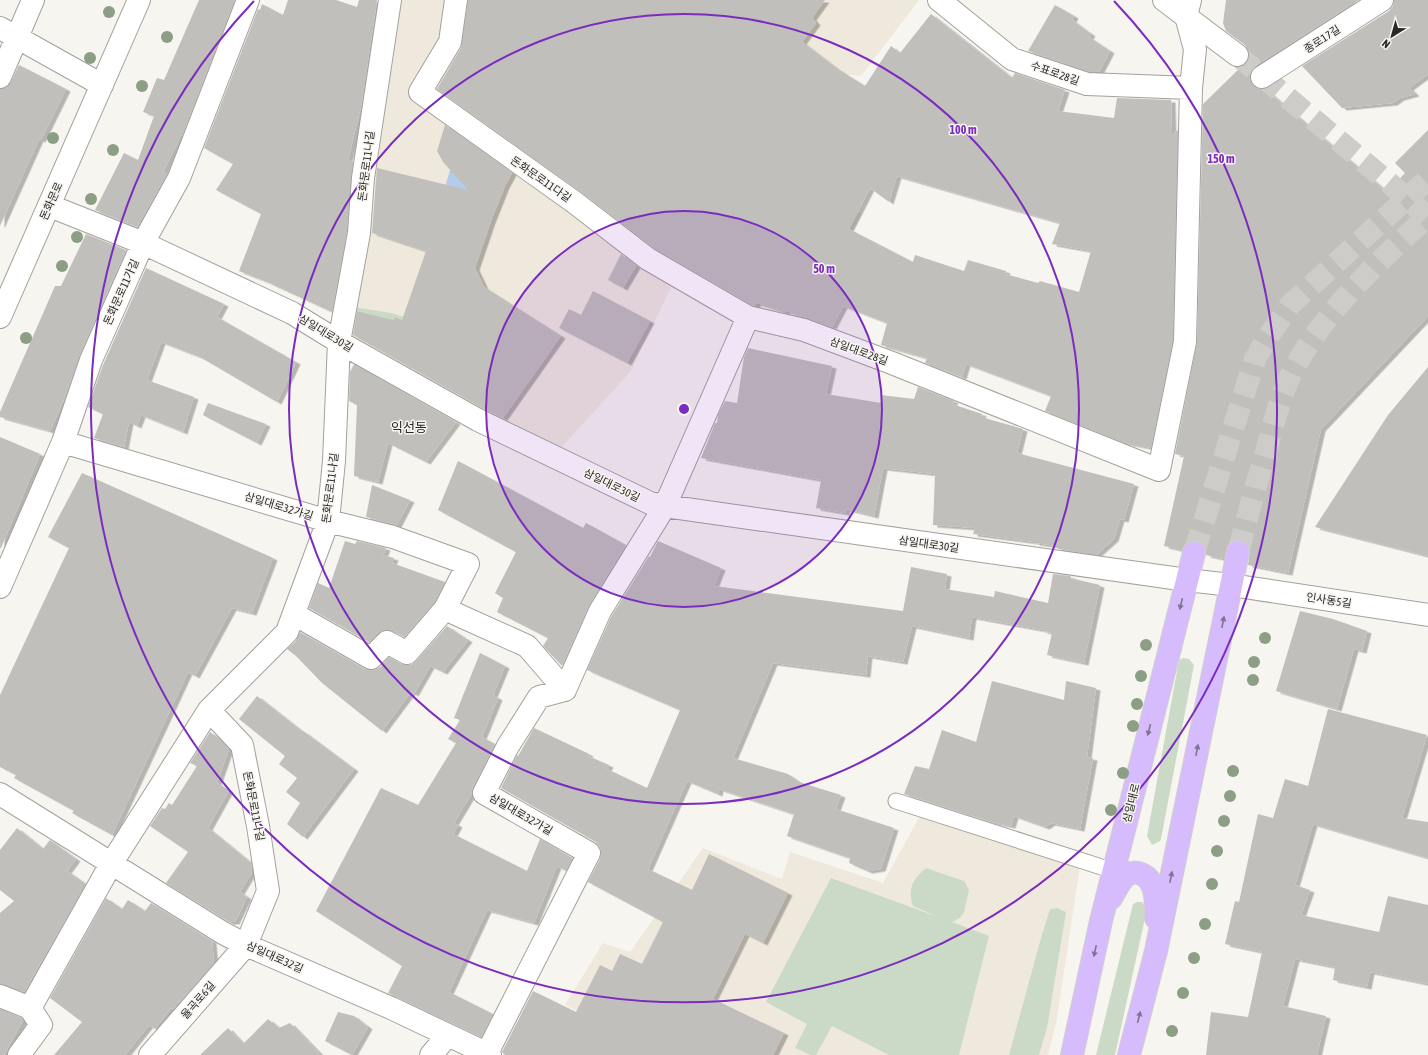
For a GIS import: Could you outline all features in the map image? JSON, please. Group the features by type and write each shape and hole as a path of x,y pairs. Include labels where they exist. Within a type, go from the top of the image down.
{"main road":[{"path":"1129,1055 1156,951 1238,552"},
{"name":"삼일대로","path":"1072,1055 1101,921 1194,553"},
{"path":"1101,921 1109,902 1126,875 1136,872 1146,876 1152,883 1156,904 1156,951"}],"street":[{"path":"0,77 9,33 33,0"},
{"name":"돈화문로","path":"0,317 50,206 139,0"},
{"name":"돈화문로11가길","path":"0,586 63,442 91,360 143,243 179,178 248,0"},
{"name":"돈화문로11나길","path":"246,945 268,891 258,826 242,745 209,710 287,632 328,521 334,461 339,342 355,248 359,233 363,178 390,0"},
{"name":"돈화문로11다길","path":"456,0 450,42 420,92 574,202 648,259 748,317"},
{"name":"수표로28길","path":"939,0 1012,59 1087,84 1191,88"},
{"path":"1164,0 1188,8 1237,55"},
{"name":"종로17길","path":"1262,77 1382,0"},
{"path":"1188,8 1195,49 1191,88"},
{"path":"9,33 102,85"},
{"name":"삼일대로28길","path":"748,317 804,330 848,346 1159,470 1184,342 1191,88"},
{"name":"삼일대로30길","path":"50,206 143,243 292,313 339,342 478,420 650,503 1231,585"},
{"path":"445,609 527,646 565,690 600,611 665,506 748,317"},
{"name":"삼일대로32가길","path":"63,442 328,521 393,537 468,564 445,609 407,653 387,642 371,658 294,614"},
{"name":"인사동5길","path":"1231,585 1428,615"},
{"name":"삼일대로32가길","path":"489,1054 589,853 484,793 508,746 539,697 565,690"},
{"path":"30,1008 111,864 209,710"},
{"name":"삼일대로32길","path":"0,794 223,933 246,945 391,1008 489,1054"},
{"name":"율곡로6길","path":"150,1055 246,945"},
{"path":"0,996 30,1008 41,1025 19,1055"},
{"path":"431,1055 448,1035"}],"lane":[{"path":"896,801 1114,871"}],"shaded area":[{"path":"392,0 919,0 861,76 842,74 795,179 862,214 805,324 752,326 675,279 630,372 546,464 344,354"},
{"path":"922,812 1081,860 1056,1024 1048,1055 668,1055 565,1005 603,943 630,952 703,848 782,879 790,852 883,883"}],"green space":[{"path":"353,307 391,313 421,322 418,326 395,317 388,328 376,316 351,309"},
{"path":"1183,658 1189,659 1194,665 1161,839 1152,845 1147,836 1179,660"},
{"path":"926,868 964,881 969,890 964,912 960,918 952,922 989,936 959,1055 889,1055 832,1026 816,1055 811,1055 795,1048 807,1024 766,1002 831,878 938,917 913,906 911,900 912,885"},
{"path":"1142,902 1147,909 1115,1055 1096,1055 1133,904"},
{"path":"1057,908 1066,912 1047,1028 1039,1055 1009,1055 1050,909"}],"water":[{"path":"450,170 475,180 478,205 444,191"}],"building":[{"path":"199,0 235,0 182,136 181,135 163,172 167,174 137,227 95,210 124,153 138,160 154,116 143,112 157,78 164,80"},
{"path":"288,0 336,0 357,7 359,0 377,0 362,102 348,160 353,162 347,231 332,312 265,281 239,271 261,214 216,190 233,164 204,148 258,9 260,10 262,4 283,15"},
{"path":"468,0 825,0 812,18 816,23 802,42 836,68 865,86 891,46 900,53 931,14 1012,78 1015,73 1065,90 1058,111 1114,118 1117,98 1171,100 1172,135 1178,130 1173,341 1151,448 1122,442 1045,411 1051,396 966,364 962,377 925,363 927,358 881,345 887,323 843,306 832,327 786,311 785,312 757,303 754,306 655,249 581,192 437,89 461,48","holes":["897,176 1060,223 1052,244 1091,251 1079,292 1040,281 1038,283 1005,274 1006,271 968,260 964,271 915,255 913,262 849,229 870,188 889,202"]},
{"path":"1226,0 1359,0 1255,66 1251,72 1250,78 1251,83 1256,88 1265,89 1387,192 1405,173 1395,163 1428,130 1428,316 1321,429 1288,573 1248,565 1250,548 1247,543 1241,540 1234,540 1228,544 1224,559 1206,555 1206,549 1203,544 1197,541 1190,541 1185,544 1182,550 1164,546 1184,456 1175,454 1197,342 1203,104 1247,63 1252,55 1249,53 1245,45 1226,31 1223,23"},
{"path":"1394,0 1428,0 1428,74 1409,88 1415,94 1400,98 1393,103 1342,108 1302,66 1389,11 1393,6"},
{"path":"1055,5 1074,16 1072,20 1091,34 1089,37 1110,51 1099,72 1089,72 1028,51"},
{"path":"19,65 66,89 41,140 39,139 0,226 0,89 7,87 11,82"},
{"path":"445,125 512,173 505,186 491,221 475,268 484,287 561,336 503,418 484,409 353,335 357,311 393,320 395,317 402,320 426,251 372,233 377,168 468,190 443,162 437,151"},
{"path":"86,234 126,250 80,355 65,397 50,431 0,417 0,412 55,286 61,286"},
{"path":"621,254 636,266 623,288 608,280"},
{"path":"146,268 224,304 217,317 296,362 277,402 200,357 161,342 147,380 194,397 183,432 141,415 137,426 129,422 124,447 94,438 103,414 88,407 103,365"},
{"path":"593,291 650,321 627,363 559,328 569,309 581,315"},
{"path":"748,348 832,366 826,394 881,403 881,395 914,399 918,387 954,401 952,404 982,414 981,417 1023,429 1017,453 1134,484 1124,520 1120,519 1114,539 1096,555 1058,549 1058,546 1035,542 973,534 975,528 933,525 935,474 883,468 874,516 846,509 845,513 816,508 821,480 701,458 725,401 737,403 744,357"},
{"path":"354,364 456,422 426,462 388,443 378,482 354,476 357,405 349,401 350,372"},
{"path":"1428,367 1428,556 1315,527 1388,415"},
{"path":"208,403 266,424 257,443 203,415"},
{"path":"0,437 40,454 1,548 0,548"},
{"path":"458,461 583,528 586,523 626,545 589,605 562,666 543,646 548,638 497,612 503,598 495,593 516,552 438,510"},
{"path":"82,473 273,558 252,613 232,608 195,676 188,672 112,835 72,813 74,811 14,778 16,775 0,767 0,695 69,548 48,537"},
{"path":"372,485 410,500 397,525 366,517"},
{"path":"345,541 355,544 357,541 386,548 383,555 394,558 392,563 445,582 435,602 404,637 393,631 386,630 378,633 369,642 309,608 318,583 329,588"},
{"path":"658,541 721,568 714,586 903,611 911,567 947,574 945,589 994,597 995,591 1048,603 1053,574 1071,576 1070,578 1100,585 1084,663 1047,655 1052,633 972,617 969,638 912,626 903,662 868,656 866,675 773,663 733,758 788,774 799,782 841,795 836,809 894,828 881,869 868,871 849,863 850,858 787,836 794,814 719,789 718,794 687,781 648,869 692,890 709,854 788,893 763,943 745,934 713,999 784,1033 773,1055 505,1055 502,1052 533,991 576,1012 600,965 612,971 620,954 642,964 663,922 588,882 600,859 600,847 596,842 501,788 517,755 518,756 534,728 589,754 588,756 609,765 607,769 647,788 680,710 587,670 611,617 649,556 650,557"},
{"path":"1300,611 1333,619 1367,631 1362,651 1354,649 1337,709 1276,691"},
{"path":"447,626 468,640 443,672 430,666 414,694 411,692 382,731 322,683 296,656 287,649 296,641 300,632 365,669 373,670 380,667 389,657 401,664 412,664"},
{"path":"480,653 505,666 493,695 498,698 482,737 495,744 473,787 472,793 454,823 458,825 453,834 527,871 540,839 572,858 566,871 557,866 534,923 487,910 449,992 493,1014 481,1037 388,993 402,966 316,911 381,788 418,805 456,743 448,739 460,720 454,718"},
{"path":"992,681 1064,700 1066,681 1096,688 1087,757 1093,758 1080,829 1051,823 1045,827 1014,816 1011,826 992,822 904,794 915,766 929,769 942,730 976,742"},
{"path":"257,696 354,769 303,837 287,824 300,803 286,792 297,778 279,764 285,756 239,719"},
{"path":"1328,709 1427,735 1402,818 1428,822 1428,858 1313,824 1295,885 1310,890 1301,915 1379,932 1388,896 1428,905 1428,984 1370,972 1367,987 1333,980 1335,967 1295,959 1283,1006 1326,1016 1317,1055 1206,1055 1211,1012 1248,1017 1262,952 1225,944 1235,901 1239,902 1258,814 1273,818 1285,779 1308,786"},
{"path":"210,732 220,739 229,749 217,783 229,790 208,828 251,863 252,872 240,892 247,897 235,922 229,922 166,883 188,852 150,826 162,808 165,809 169,803 172,805 197,766 190,763"},
{"path":"17,828 43,849 50,840 76,859 67,871 86,884 24,992 0,984 0,913 14,901 0,890 0,850"},
{"path":"106,898 122,909 128,900 145,911 151,903 212,941 214,963 180,1002 179,1001 173,1009 171,1008 155,1029 149,1025 125,1055 54,1055 82,1022 50,998"},
{"path":"0,1009 22,1018 23,1020 4,1055 0,1055"},
{"path":"338,1012 354,1016 368,1027 352,1055 325,1041"},
{"path":"268,1019 279,1028 290,1023 321,1055 200,1055 228,1028 243,1044"}],"tunnel":[{"path":"1237,55 1407,198 1427,217"},
{"path":"1194,553 1255,359 1266,340 1290,305 1428,179"},
{"path":"1238,552 1280,403 1285,388 1297,363 1329,317 1348,295 1367,274 1428,216"}],"district":[{"name":"익선동","path":"409,427"}]}
